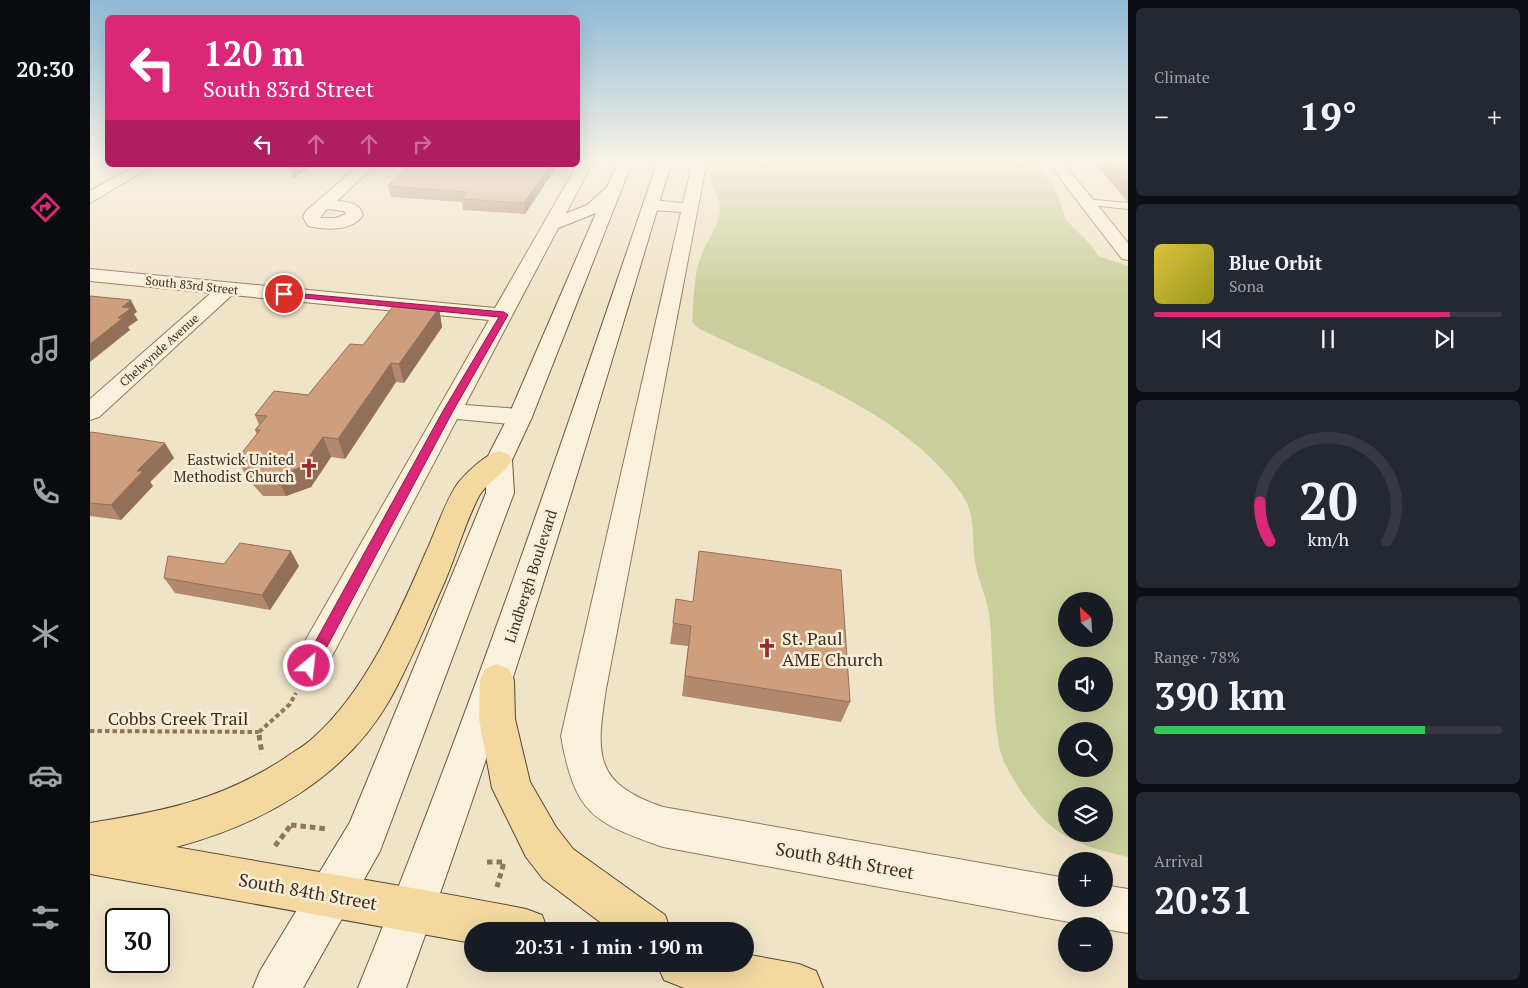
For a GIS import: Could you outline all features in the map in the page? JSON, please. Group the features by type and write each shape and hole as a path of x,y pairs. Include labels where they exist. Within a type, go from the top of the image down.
{"main road":[{"path":"90,844 145,835 208,819 274,788 326,752 352,723 376,690 429,580 468,490 499,460"},
{"path":"497,680 497,719 512,788 541,842 558,864 636,922"},
{"name":"South 84th Street","path":"90,853 330,897 414,909 480,922"},
{"path":"723,972 799,988"}],"street":[{"path":"309,666 448,411 504,315 563,206"},
{"path":"553,225 595,206"},
{"path":"277,988 365,836 500,493 499,460 520,417 607,206"},
{"name":"Lindbergh Boulevard","path":"382,988 414,909 497,680 651,206"},
{"path":"665,206 689,208"},
{"path":"1088,206 1128,255"},
{"name":"South 84th Street","path":"689,208 588,689 580,736 586,768 599,794 623,813 663,827 1128,910"},
{"name":"South 83rd Street","path":"90,275 504,315"},
{"name":"Chelwynde Avenue","path":"90,412 227,289"},
{"path":"448,411 520,417"}],"path":[{"path":"259,732 290,704 309,666"},
{"name":"Cobbs Creek Trail","path":"90,731 259,732 263,760"},
{"path":"275,846 291,825 339,831"},
{"path":"487,862 504,862 496,888"}],"green space":[{"path":"720,206 1062,206 1065,219 1093,247 1098,256 1128,266 1128,857 1078,842 1113,842 1113,787 1058,787 1058,830 1044,820 1033,808 1005,765 996,730 989,613 975,562 971,518 966,501 961,493 938,465 910,440 879,418 811,380 698,328 692,322 698,264 719,218"}],"building":[{"path":"90,296 131,300 122,307 131,308 118,318 123,318 90,344"},
{"path":"394,305 439,308 399,364 391,363 338,439 323,437 302,467 277,476 253,476 237,459 260,430 255,430 267,416 255,415 274,391 308,395 350,344 363,345"},
{"path":"91,432 165,443 137,471 143,471 111,505 90,503"},
{"path":"240,543 291,551 262,595 164,578 168,556 224,564"},
{"path":"699,551 841,570 850,702 685,676 691,626 673,623 676,599 693,602"}],"place":[{"name":"Eastwick United Methodist Church","path":"309,468"},
{"name":"St. Paul AME Church","path":"767,648"}],"route":[{"path":"284,294 504,315 448,411 309,666"}]}
